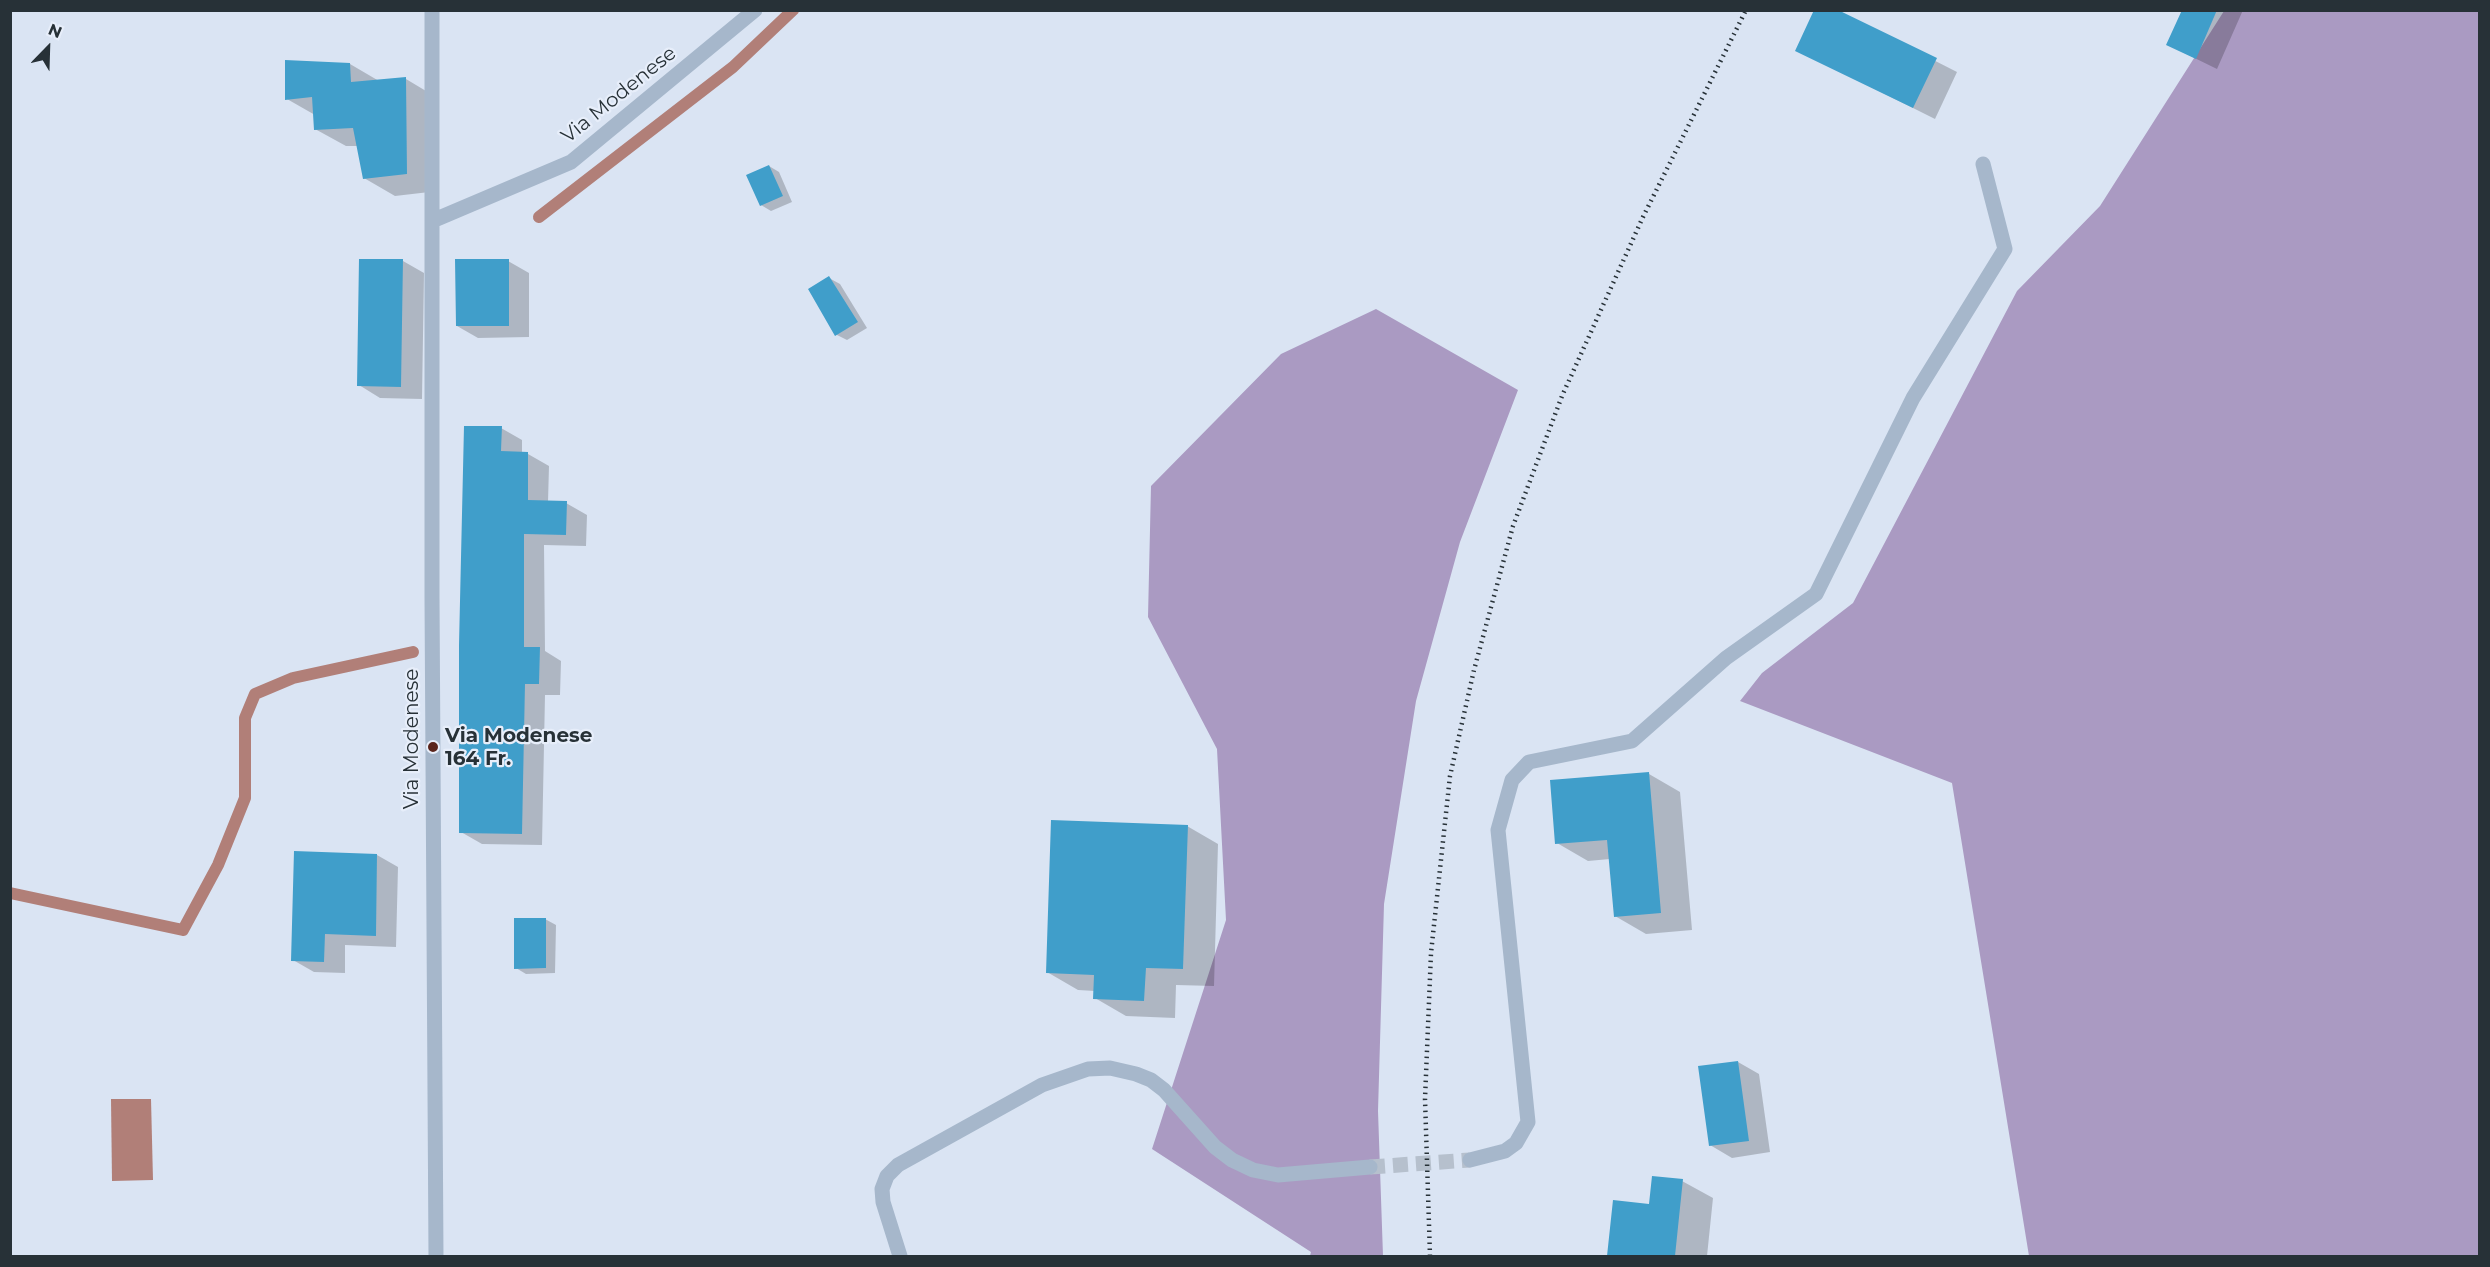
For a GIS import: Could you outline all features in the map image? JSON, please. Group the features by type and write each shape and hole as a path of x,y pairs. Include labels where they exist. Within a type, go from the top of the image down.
{"street":[{"name":"Via Modenese","path":"432,10 432,609 436,1257"},
{"name":"Via Modenese","path":"432,220 571,162 755,10"},
{"path":"1470,1160 1505,1151 1516,1143 1528,1122 1498,830 1512,780 1529,762 1632,741 1726,658 1816,594 1913,398 2006,249 1983,164"},
{"path":"900,1257 883,1202 882,1189 887,1176 915,1155 1042,1085 1088,1069 1110,1068 1151,1080 1164,1090 1215,1147 1232,1160 1253,1170 1278,1175 1371,1167"}],"shaded area":[{"path":"2224,11 2479,11 2479,1256 2029,1256 1952,783 1740,701 1762,673 1853,603 2017,291 2100,206"},
{"path":"1376,309 1518,390 1460,542 1416,701 1384,904 1378,1111 1383,1256 1310,1256 1311,1252 1152,1149 1226,920 1217,749 1148,617 1151,486 1281,354"},
{"path":"111,1099 151,1099 153,1180 112,1181"}],"building":[{"path":"1814,10 1838,10 1937,58 1913,108 1795,51"},
{"path":"2182,10 2217,10 2196,59 2166,45"},
{"path":"285,60 350,63 351,82 406,77 407,174 363,179 353,128 314,130 312,97 285,100"},
{"path":"769,165 783,196 760,206 746,175"},
{"path":"359,259 403,259 401,387 357,386"},
{"path":"455,259 509,259 509,326 456,326"},
{"path":"829,276 858,322 835,336 808,289"},
{"path":"464,426 502,426 501,451 528,452 528,500 567,501 566,535 524,534 524,647 540,647 539,684 525,684 522,834 459,833 459,645"},
{"path":"1649,772 1661,913 1614,917 1607,840 1555,844 1550,780"},
{"path":"1051,820 1188,825 1183,969 1146,968 1144,1001 1093,999 1094,975 1046,973"},
{"path":"294,851 377,854 376,936 325,934 324,962 291,961"},
{"path":"514,918 546,918 546,968 514,969"},
{"path":"1738,1061 1749,1141 1709,1146 1698,1066"},
{"path":"1652,1176 1683,1179 1675,1256 1607,1256 1613,1200 1649,1204"}],"waterway":[{"path":"539,217 733,67 793,10"},
{"path":"10,893 183,930 218,865 245,798 245,718 255,694 293,678 413,652"}],"tunnel":[{"path":"1370,1167 1470,1160"}],"railway":[{"path":"1430,1256 1425,1099 1431,953 1450,776 1474,670 1513,526 1562,396 1643,217 1746,10"}],"place":[{"name":"Via Modenese 164 Fr.","path":"433,747"}]}
